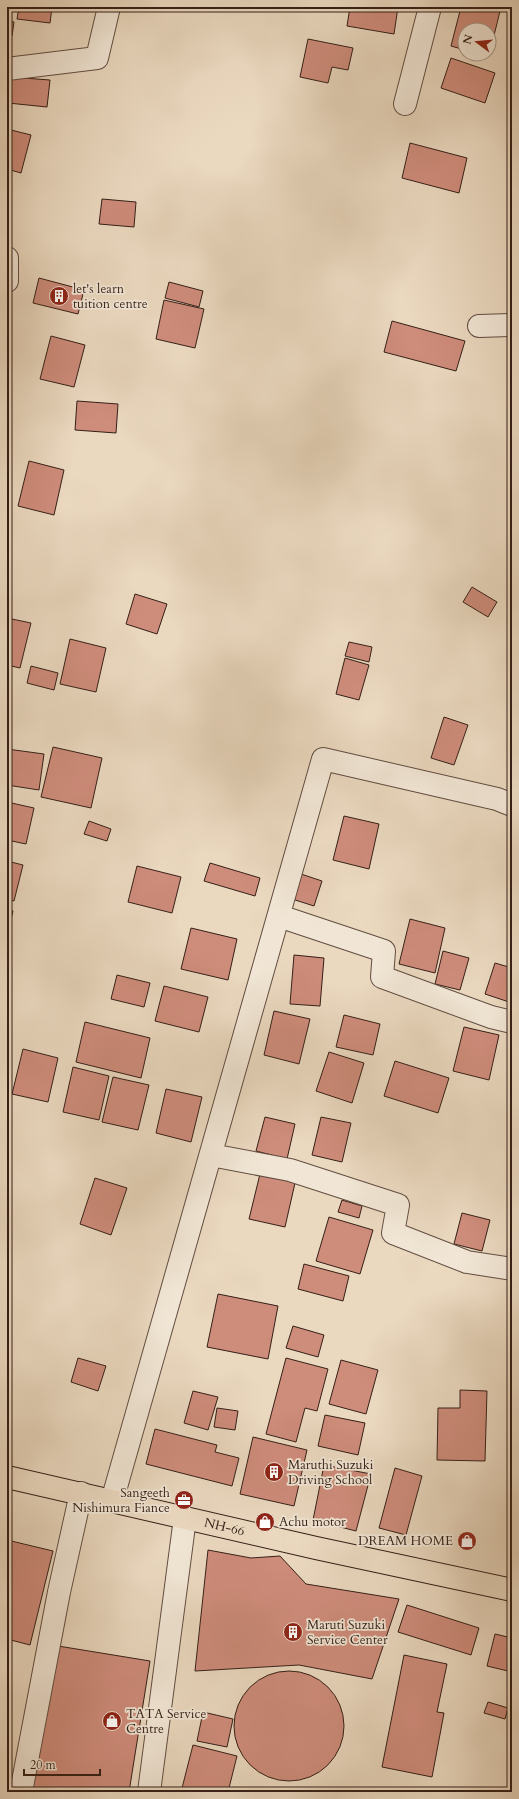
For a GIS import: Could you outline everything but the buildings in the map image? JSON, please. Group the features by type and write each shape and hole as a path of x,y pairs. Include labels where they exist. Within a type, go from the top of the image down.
{"main road":[{"name":"NH-66","path":"7,1477 81,1493 112,1502 512,1590"}],"street":[{"path":"7,69 97,58 109,7"},
{"path":"405,104 430,7"},
{"path":"7,258 7,281"},
{"path":"479,326 512,325"},
{"path":"112,1502 323,759 497,799 512,805"},
{"path":"279,916 384,951 382,977 491,1017 512,1022"},
{"path":"210,1155 290,1170 398,1205 392,1233 466,1262 512,1269"},
{"path":"21,1792 59,1592 81,1493"},
{"path":"149,1792 185,1518"}],"place":[{"name":"let's learn tuition centre","path":"59,296"},
{"name":"Maruthi Suzuki Driving School","path":"274,1472"},
{"name":"Sangeeth Nishimura Fiance","path":"184,1500"},
{"name":"Achu motor","path":"265,1522"},
{"name":"DREAM HOME","path":"467,1541"},
{"name":"Maruti Suzuki Service Center","path":"293,1632"},
{"name":"TATA Service Centre","path":"112,1721"}]}
